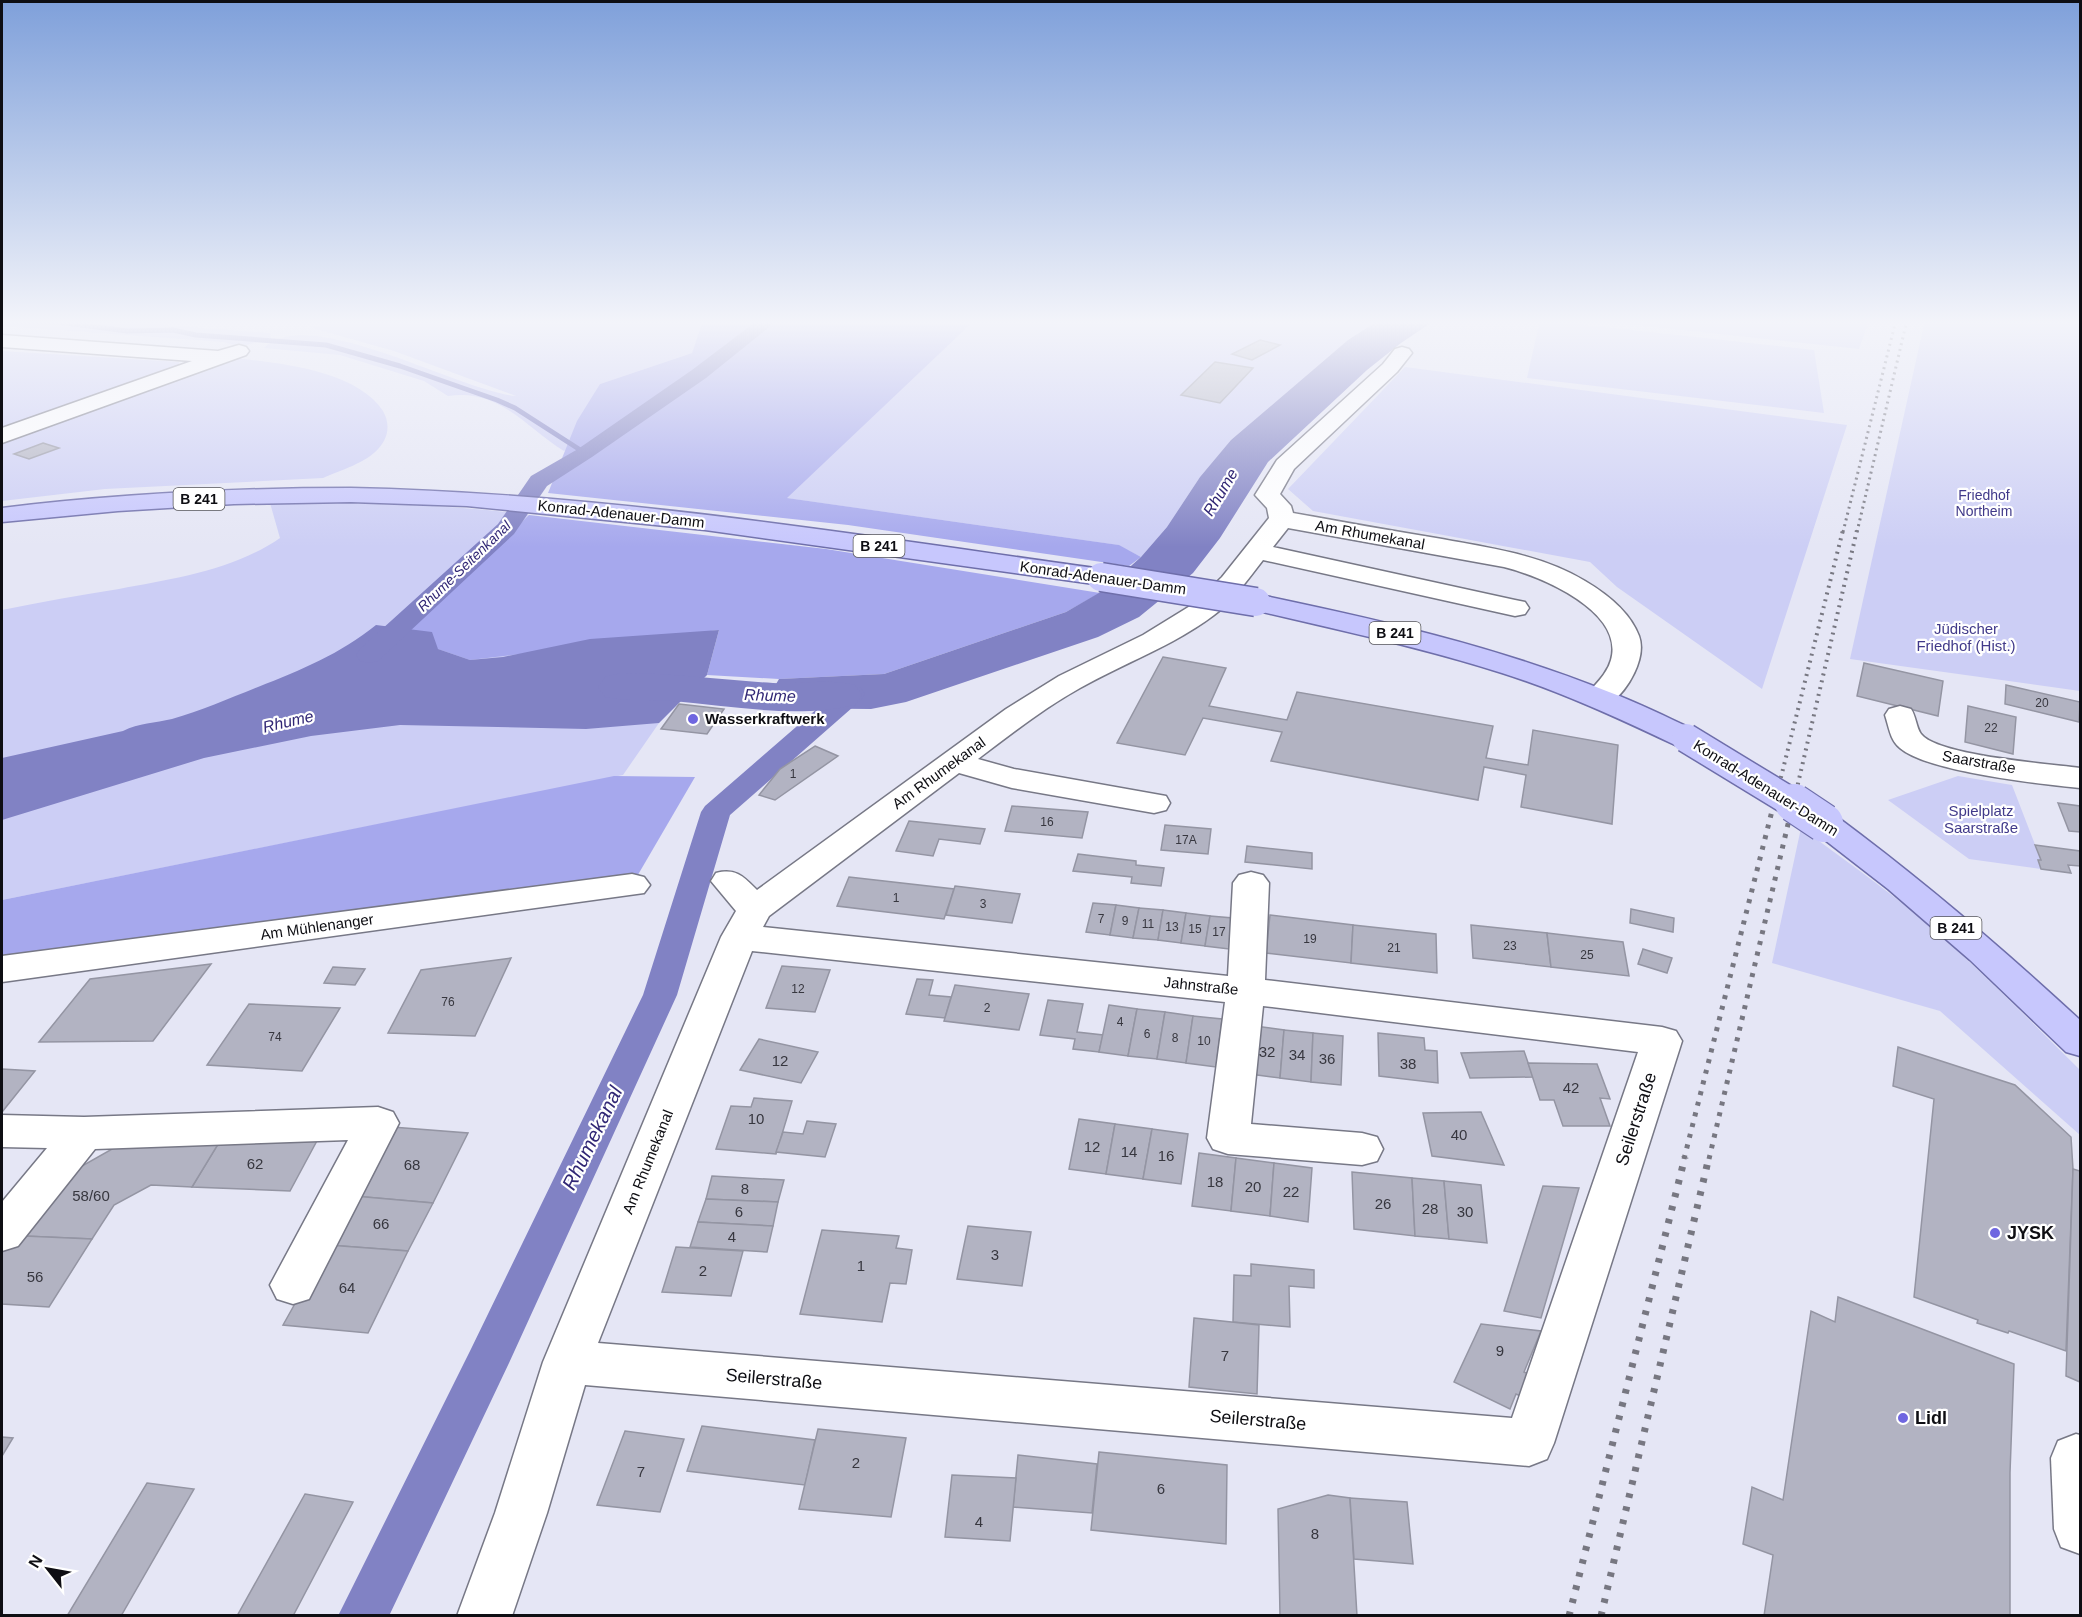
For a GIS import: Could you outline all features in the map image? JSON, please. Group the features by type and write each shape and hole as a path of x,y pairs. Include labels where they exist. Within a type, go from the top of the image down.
{"main road":[{"name":"Konrad-Adenauer-Damm","path":"2,515 137,502 238,497 465,499 656,516 1101,578 1256,602 1353,622 1426,641 1599,698 1686,738 1762,782 1824,823 1900,881 1983,951 2080,1042"}],"street":[{"path":"2,436 115,395"},
{"path":"1282,519 1280,506 1267,495 1285,465 1360,395"},
{"name":"Am Rhumekanal","path":"484,1616 521,1513 567,1362 741,909 1069,681 1153,641 1205,609 1231,583 1282,519 1484,555 1530,566 1571,584 1608,610 1623,632 1627,652 1621,671 1599,698"},
{"path":"1257,551 1515,608"},
{"name":"Saarstraße","path":"1900,715 1908,739 1921,750 1946,758 2080,778"},
{"path":"953,762 1012,778 1154,803"},
{"path":"1251,883 1246,991 1227,1138 1362,1149"},
{"name":"Am Mühlenanger","path":"2,969 632,885"},
{"name":"Jahnstraße","path":"741,909 1246,991 1662,1041"},
{"name":"Seilerstraße","path":"567,1362 1529,1443 1662,1041"},
{"path":"2,1131 84,1133 378,1123 293,1285"},
{"path":"2,1233 84,1133"},
{"path":"2080,1458 2076,1458 2080,1529"}],"green space":[{"path":"2,395 107,395 2,433"},
{"path":"127,395 369,395 383,411 387,425 387,435 374,453 353,466 323,478 105,489 2,501 2,440"},
{"path":"469,395 595,395 575,442 564,451 498,404"},
{"path":"895,395 1283,395 1231,440 1200,477 1167,527 1141,557 1118,545 786,498"},
{"path":"1378,395 1622,395 1847,425 1762,689 1617,587 1590,562 1313,511 1288,489"},
{"path":"1675,395 1821,395 1824,413"},
{"name":"Friedhof Northeim","path":"1908,395 2080,395 2080,691 1850,659"},
{"path":"270,503 432,506 529,515 409,629 707,675 659,723 623,775 2,900 2,610 182,577 223,566 262,549 280,538"},
{"name":"Spielplatz Saarstraße","path":"1958,776 2012,785 2041,860 2038,861 2041,869 1969,859 1888,800"},
{"path":"1801,828 1889,893 1939,934 2080,1070 2080,1135 1940,1011 1772,963"}],"shaded area":[{"path":"593,395 895,395 787,498 1119,545 1141,557 1129,566 848,525 548,493 577,421"},
{"path":"529,515 826,549 1100,593 1066,612 884,674 779,679 707,675 719,630 470,660 438,649 409,629"},
{"path":"614,776 695,777 632,885 2,969 2,900"}],"water":[{"path":"1283,395 1340,395 1268,462 1220,538 1193,573 1139,617 1098,637 906,702 871,709 762,708 779,679 884,674 1066,612 1104,590 1141,557 1167,527 1200,477 1231,440"},
{"path":"376,625 432,632 438,649 470,660 503,657 590,639 719,630 707,675 659,723 586,729 400,725 311,736 204,758 2,820 2,758 123,731 194,712 305,668 348,645"}],"building":[{"path":"1183,395 1227,395 1220,403"},
{"path":"43,443 59,448 29,459 14,454"},
{"path":"1163,657 1226,668 1209,706 1287,720 1297,692 1493,726 1486,758 1528,765 1533,730 1618,745 1612,824 1521,807 1526,775 1484,767 1478,800 1271,761 1282,732 1203,718 1185,755 1117,743"},
{"path":"1864,663 1943,681 1938,716 1857,696"},
{"path":"2006,685 2080,702 2079,722 2005,704"},
{"name":"Wasserkraftwerk","path":"679,704 724,709 707,734 661,729"},
{"path":"1968,706 2016,717 2013,754 1965,742"},
{"path":"815,746 838,756 775,800 759,795 780,769"},
{"path":"2058,803 2080,806 2080,832 2069,831"},
{"path":"1012,806 1088,812 1082,838 1005,831"},
{"path":"909,821 985,829 980,844 939,839 933,856 896,851"},
{"path":"1165,825 1211,829 1208,854 1161,850"},
{"path":"2035,845 2080,851 2080,866 2068,865 2071,873 2041,869 2038,860 2041,860"},
{"path":"1247,846 1312,853 1312,869 1245,862"},
{"path":"1078,854 1136,861 1136,865 1164,868 1161,886 1131,883 1132,877 1073,871"},
{"path":"849,877 954,889 944,919 837,906"},
{"path":"955,886 1020,894 1012,923 946,915"},
{"path":"1093,903 1116,905 1110,935 1086,932"},
{"path":"1116,905 1139,908 1133,938 1110,935"},
{"path":"1139,908 1163,910 1158,940 1133,938"},
{"path":"1631,909 1674,918 1673,932 1630,923"},
{"path":"1163,910 1186,913 1181,943 1158,940"},
{"path":"1186,913 1210,916 1205,946 1181,943"},
{"path":"1270,915 1353,925 1351,963 1266,953"},
{"path":"1210,916 1233,918 1229,949 1205,946"},
{"path":"1353,925 1436,934 1437,973 1351,963"},
{"path":"1471,925 1547,933 1551,967 1473,958"},
{"path":"1547,933 1623,942 1629,976 1551,967"},
{"path":"1643,949 1672,958 1667,973 1638,964"},
{"path":"511,958 475,1036 388,1033 421,970"},
{"path":"211,964 153,1041 39,1042 90,979"},
{"path":"782,966 830,970 815,1012 766,1008"},
{"path":"333,967 365,969 355,985 324,983"},
{"path":"917,979 933,980 929,995 951,997 945,1018 906,1014"},
{"path":"955,985 1029,994 1019,1030 944,1021"},
{"path":"1048,1000 1083,1004 1077,1032 1103,1035 1099,1052 1073,1049 1075,1039 1040,1035"},
{"path":"249,1004 340,1008 302,1071 207,1065"},
{"path":"1109,1005 1137,1009 1128,1056 1099,1052"},
{"path":"1137,1009 1165,1012 1157,1059 1128,1056"},
{"path":"1165,1012 1193,1016 1186,1063 1157,1059"},
{"path":"1193,1016 1222,1019 1216,1067 1186,1063"},
{"path":"1255,1026 1284,1030 1280,1078 1250,1074"},
{"path":"1284,1030 1313,1033 1311,1082 1280,1078"},
{"path":"1313,1033 1343,1036 1341,1085 1311,1082"},
{"path":"1378,1033 1424,1038 1425,1050 1437,1051 1438,1083 1379,1076"},
{"path":"759,1039 818,1052 801,1083 740,1070"},
{"name":"JYSK","path":"1898,1047 2015,1085 2071,1137 2073,1169 2066,1351 2009,1331 2008,1333 1977,1323 1978,1320 1914,1297 1934,1099 1893,1086"},
{"path":"1524,1051 1533,1077 1470,1078 1461,1053"},
{"path":"1528,1063 1597,1064 1610,1099 1600,1098 1610,1126 1563,1126 1554,1100 1540,1100"},
{"path":"2,1069 35,1071 2,1112"},
{"path":"754,1098 792,1101 776,1154 716,1149 731,1106 751,1107"},
{"path":"1481,1112 1504,1165 1432,1156 1423,1113"},
{"path":"1079,1119 1115,1124 1106,1174 1069,1169"},
{"path":"807,1121 836,1124 825,1157 776,1152 783,1132 803,1134"},
{"path":"1115,1124 1152,1129 1143,1179 1106,1174"},
{"path":"392,1127 468,1133 433,1203 354,1196"},
{"path":"1152,1129 1188,1134 1181,1184 1143,1179"},
{"path":"224,1134 319,1137 290,1191 192,1187"},
{"path":"128,1140 220,1141 192,1187 151,1185 114,1205 92,1239 24,1236 66,1175"},
{"path":"1199,1153 1236,1158 1231,1211 1192,1206"},
{"path":"1236,1158 1274,1163 1270,1216 1231,1211"},
{"path":"1274,1163 1312,1168 1308,1222 1270,1216"},
{"path":"2073,1169 2080,1171 2080,1382 2066,1376"},
{"path":"1352,1172 1412,1178 1415,1236 1354,1229"},
{"path":"712,1176 784,1180 778,1202 706,1199"},
{"path":"1412,1178 1444,1181 1449,1239 1415,1236"},
{"path":"1444,1181 1481,1185 1487,1243 1449,1239"},
{"path":"1543,1186 1579,1188 1541,1318 1504,1311"},
{"path":"354,1196 433,1203 408,1251 328,1245"},
{"path":"706,1199 778,1202 773,1226 698,1222"},
{"path":"698,1222 773,1226 767,1252 690,1247"},
{"path":"968,1226 1031,1232 1022,1286 957,1279"},
{"path":"822,1230 899,1236 896,1248 912,1250 906,1284 890,1283 882,1322 800,1314"},
{"path":"11,1236 92,1239 49,1307 2,1304 2,1250"},
{"path":"328,1245 408,1251 368,1333 283,1325"},
{"path":"676,1247 743,1251 731,1296 662,1292"},
{"path":"1251,1264 1314,1270 1314,1288 1289,1286 1290,1327 1233,1322 1234,1275 1251,1276"},
{"name":"Lidl","path":"1838,1297 2014,1364 2010,1473 2010,1616 1764,1616 1773,1555 1743,1544 1752,1487 1783,1500 1811,1311 1835,1322"},
{"path":"1194,1318 1259,1325 1257,1394 1189,1387"},
{"path":"1481,1324 1541,1331 1524,1372 1540,1379 1532,1401 1516,1394 1510,1409 1454,1382"},
{"path":"702,1426 815,1440 805,1485 687,1471"},
{"path":"818,1429 906,1438 891,1517 799,1509"},
{"path":"625,1431 684,1439 660,1512 597,1505"},
{"path":"2,1437 13,1438 2,1456"},
{"path":"1099,1452 1227,1465 1226,1544 1091,1530"},
{"path":"1018,1455 1097,1464 1092,1513 1013,1507"},
{"path":"952,1475 1016,1478 1010,1541 945,1537"},
{"path":"147,1483 194,1489 121,1616 67,1616"},
{"path":"305,1494 353,1502 293,1616 237,1616"},
{"path":"1328,1495 1350,1498 1357,1616 1280,1616 1278,1509"},
{"path":"1350,1498 1407,1502 1413,1564 1354,1559"}],"waterway":[{"path":"484,395 515,408 585,453"},
{"name":"Rhume-Seitenkanal","path":"369,655 506,529 539,481 585,453 668,395"},
{"name":"Rhume","path":"621,687 670,687 775,697 839,695"},
{"name":"Rhumekanal","path":"363,1616 487,1363 660,995 716,812 851,694"}],"railway":[{"path":"1843,532 1877,395"},
{"path":"1857,532 1889,395"},
{"path":"1774,805 1843,530"},
{"path":"1793,805 1857,530"},
{"path":"1684,1159 1774,803"},
{"path":"1709,1159 1793,803"},
{"path":"1569,1616 1685,1157"},
{"path":"1601,1616 1709,1157"}],"place":[{"name":"Wasserkraftwerk","path":"693,719"},
{"name":"JYSK","path":"1995,1233"},
{"name":"Lidl","path":"1903,1418"}],"park label":[{"name":"Jüdischer Friedhof (Hist.)","path":"1966,638"}]}
